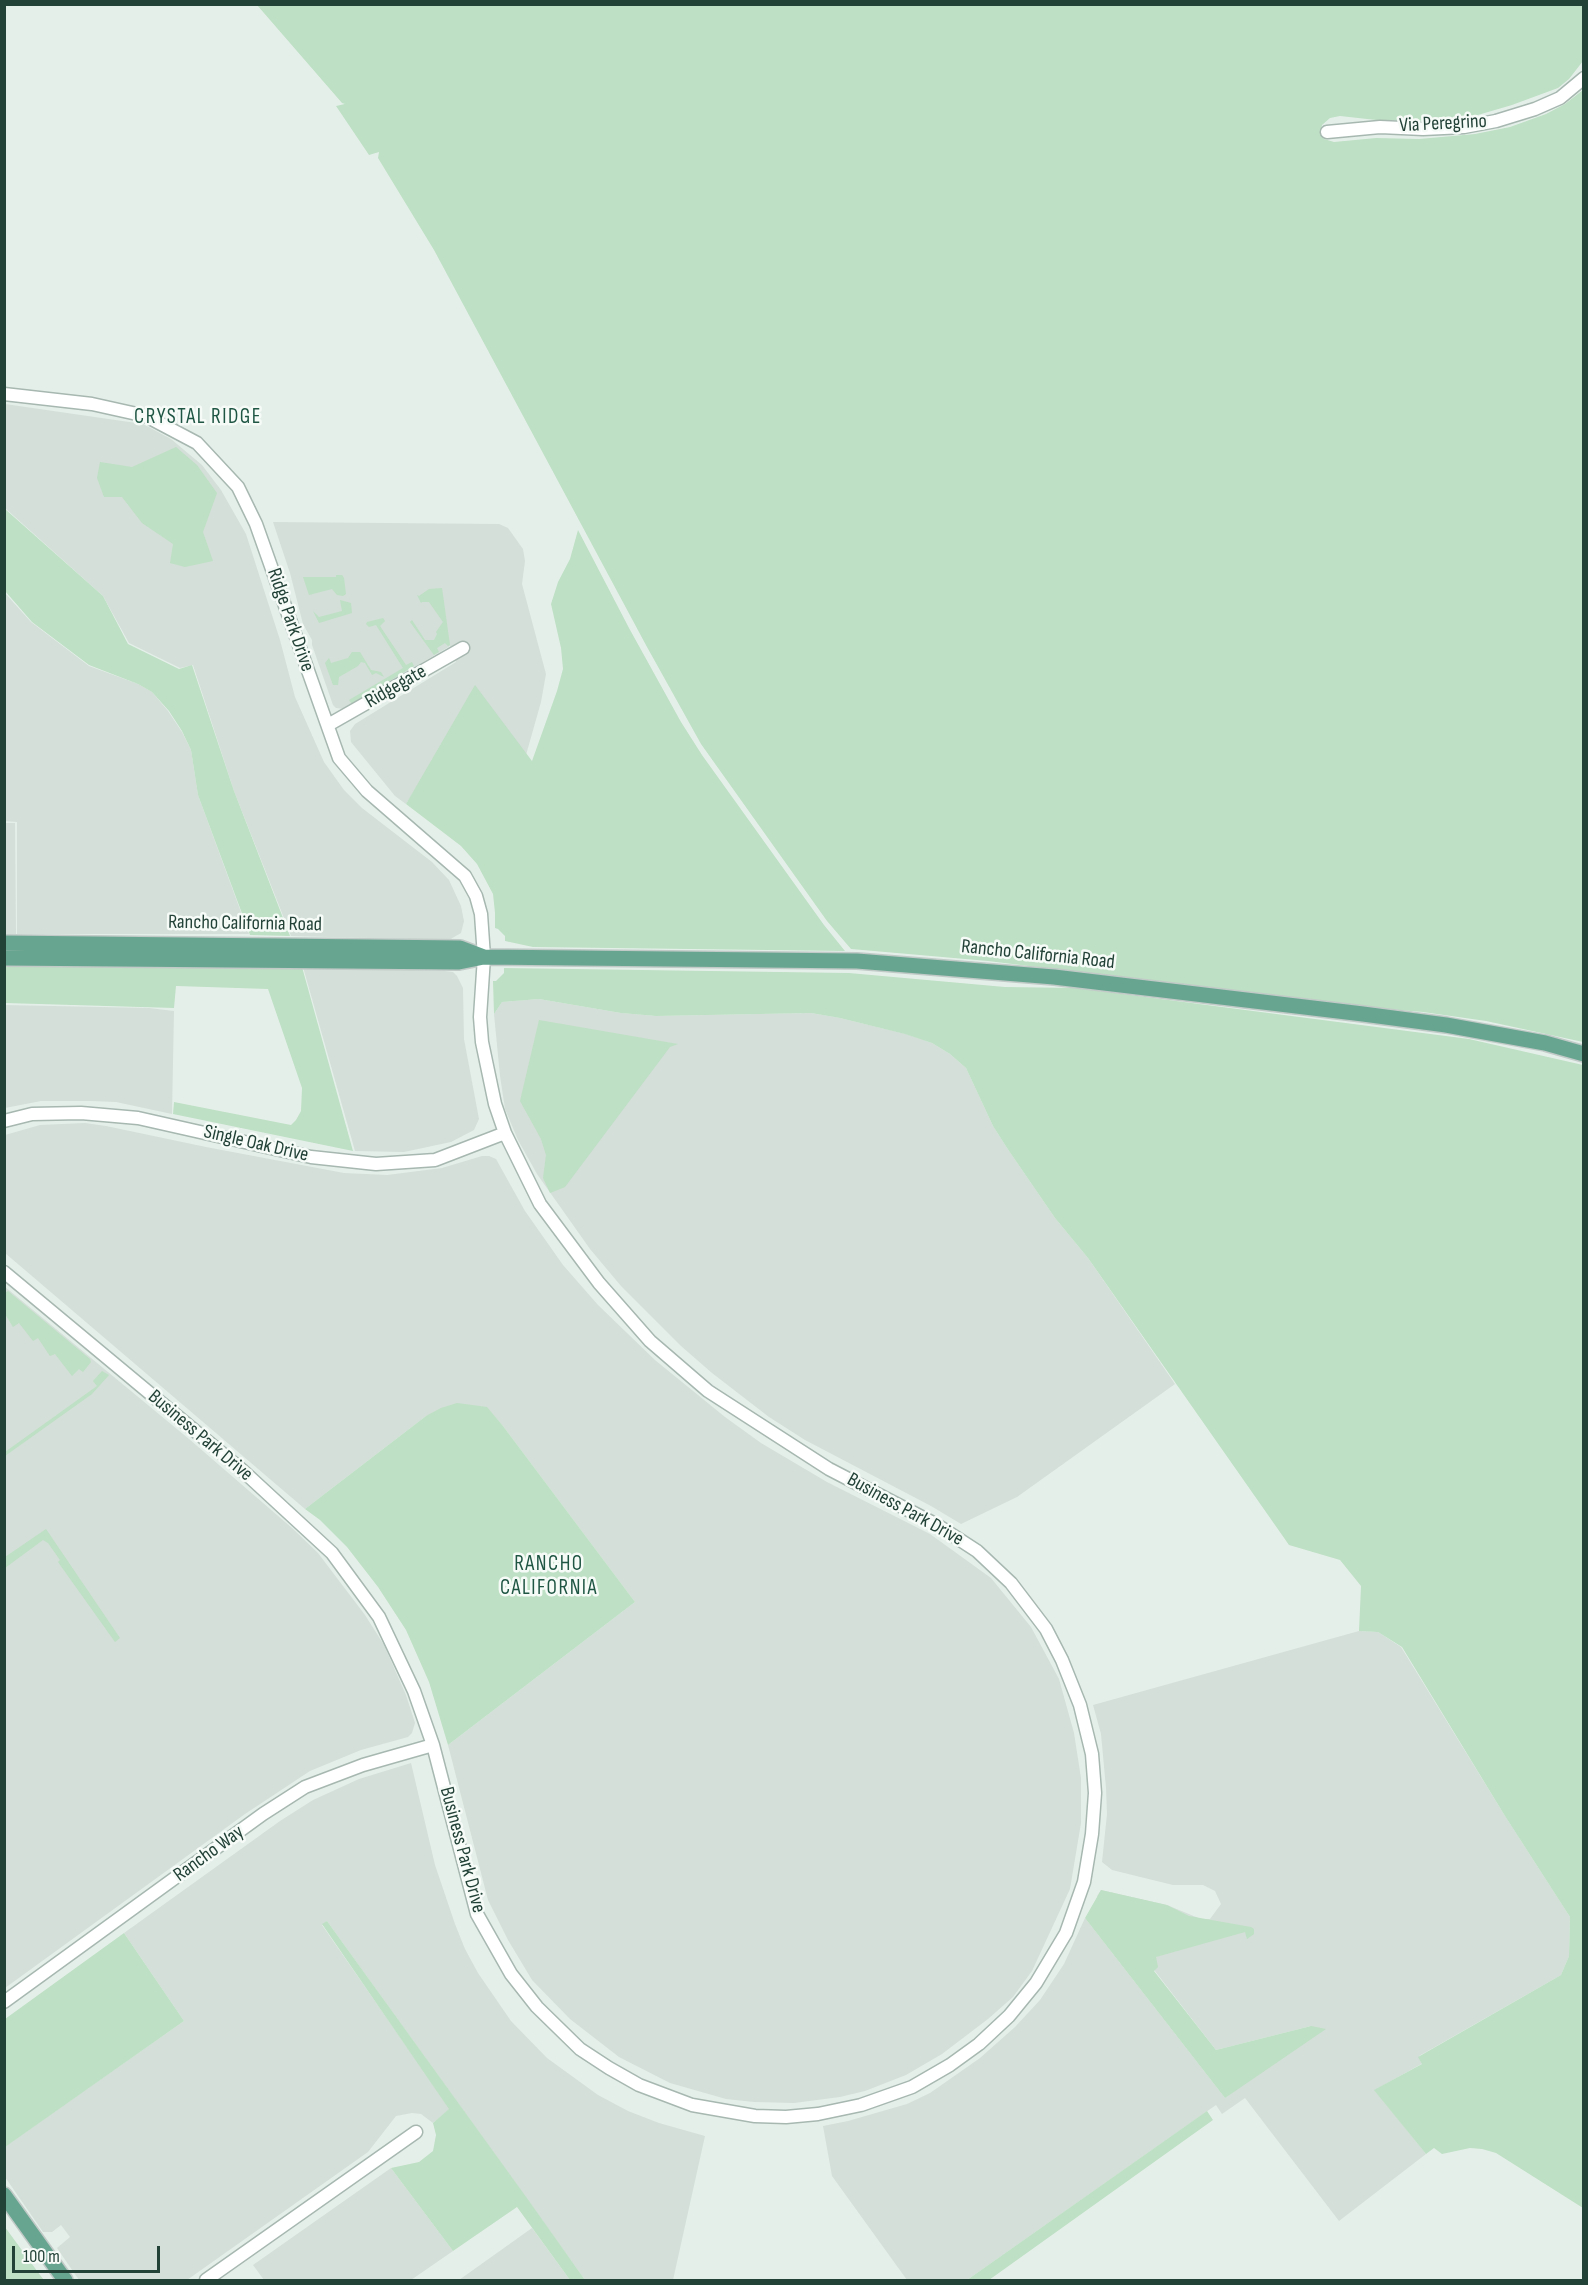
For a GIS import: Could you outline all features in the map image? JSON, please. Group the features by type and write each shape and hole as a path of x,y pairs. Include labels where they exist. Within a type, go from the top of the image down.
{"main road":[{"name":"Rancho California Road","path":"4,943 460,948 484,957"},
{"name":"Rancho California Road","path":"4,958 459,962 484,957 856,961 965,968 1066,978 1446,1025 1545,1043 1584,1054"},
{"path":"4,2195 65,2280"}],"street":[{"name":"Via Peregrino","path":"1327,132 1380,127 1422,129 1464,127 1496,121 1535,109 1560,98 1584,78"},
{"name":"Ridge Park Drive","path":"4,394 92,404 146,416 197,443 238,487 256,524 339,758 367,791 465,876 476,896 481,914 484,957"},
{"name":"Ridgegate","path":"328,726 463,648"},
{"name":"Business Park Drive","path":"4,1272 242,1470 332,1553 379,1617 414,1691 433,1745 477,1914 511,1974 537,2007 580,2049 639,2085 692,2105 755,2116 786,2117 818,2114 861,2105 912,2088 950,2065 979,2044 1009,2016 1036,1983 1066,1934 1084,1881 1092,1834 1095,1793 1092,1754 1080,1705 1062,1660 1046,1629 1011,1583 977,1551 938,1525 829,1469 708,1391 650,1341 599,1283 540,1203 505,1133 495,1104 482,1042 480,1017 484,957"},
{"name":"Single Oak Drive","path":"4,1121 32,1114 81,1113 138,1118 311,1157 376,1164 435,1160 505,1133"},
{"name":"Rancho Way","path":"4,2002 263,1814 305,1787 363,1765 433,1745"},
{"path":"206,2280 416,2132"}],"shaded area":[{"path":"5,404 143,424 171,439 202,465 221,490 246,534 280,640 295,697 324,762 344,790 362,808 432,862 449,880 461,906 464,921 461,933 449,940 291,936 234,791 193,665 180,668 129,643 103,596 5,508"},
{"path":"273,522 499,524 508,528 523,549 525,561 522,584 546,674 541,702 526,755 417,787 406,804 395,796 351,742 350,731 355,724 456,662 450,646 344,709 336,708 333,705 312,640 303,624 290,573"},
{"path":"4,592 31,622 89,666 138,684 152,692 168,711 191,750 198,795 249,934 17,934 17,822 4,821"},
{"path":"5,823 15,823 16,934 5,934"},
{"path":"303,967 453,972 463,988 464,1039 479,1119 474,1130 451,1142 404,1152 355,1151"},
{"path":"539,999 621,1013 656,1016 811,1013 906,1034 932,1043 950,1054 966,1068 993,1126 1007,1148 1055,1218 1088,1258 1175,1384 1017,1497 961,1524 805,1440 769,1417 681,1346 621,1286 590,1249 537,1174 518,1140 505,1109 494,1014 502,1002"},
{"path":"4,1005 149,1008 174,1011 172,1114 116,1102 91,1101 41,1101 5,1108"},
{"path":"85,1123 344,1173 387,1175 442,1168 482,1156 496,1159 525,1211 563,1265 598,1305 655,1360 761,1443 827,1482 930,1534 991,1578 1031,1627 1059,1679 1074,1733 1081,1778 1081,1823 1070,1889 1032,1971 1013,1997 942,2054 906,2075 865,2091 794,2103 726,2099 670,2083 619,2057 570,2019 532,1980 488,1900 448,1745 635,1602 503,1426 486,1407 426,1416 305,1509 5,1253 5,1135 40,1125"},
{"path":"4,1286 189,1439 318,1553 365,1615 384,1645 406,1695 415,1723 408,1737 361,1750 310,1771 245,1814 5,1988"},
{"path":"1359,1631 1378,1632 1401,1647 1570,1917 1569,1956 1561,1975 1419,2056 1423,2063 1375,2090 1426,2154 1339,2221 1245,2098 1222,2114 1216,2105 967,2280 907,2280 832,2176 823,2126 907,2104 930,2093 980,2058 1015,2027 1040,2000 1064,1964 1085,1918 1225,2098 1311,2026 1216,2050 1097,1896 1101,1890 1167,1905 1201,1919 1210,1919 1221,1904 1215,1891 1203,1885 1173,1885 1112,1870 1102,1862 1107,1814 1106,1788 1101,1734 1093,1705"},
{"path":"411,1763 435,1865 455,1924 478,1973 511,2021 547,2058 598,2095 628,2111 659,2123 705,2136 673,2280 585,2280 327,1921 322,1925 450,2109 433,2123 421,2114 396,2116 368,2152 187,2280 79,2280 57,2248 70,2237 61,2225 52,2232 43,2232 5,2177 4,2147 184,2021 124,1933 280,1821 313,1800 359,1779"},
{"path":"391,2168 453,2251 411,2280 264,2280 253,2265"},
{"path":"532,2228 570,2280 459,2280"}],"green space":[{"path":"257,5 1583,5 1583,61 1569,79 1558,88 1471,117 1444,121 1376,120 1340,116 1330,118 1322,125 1320,134 1324,139 1334,142 1376,138 1419,139 1475,134 1510,127 1546,114 1565,104 1583,90 1583,1042 1486,1021 1423,1012 1364,1007 988,961 851,949 827,921 701,744 434,250 378,158 379,152 369,155 336,106 345,104"},
{"path":"176,447 197,465 217,493 203,532 213,561 185,567 170,563 173,544 142,523 122,497 104,497 97,478 100,462 132,467"},
{"path":"5,509 103,596 128,644 179,669 192,665 234,791 290,936 250,935 198,795 191,750 169,711 152,692 138,684 89,665 32,622 5,591"},
{"path":"578,530 681,722 702,755 845,951 533,947 505,941 505,936 495,928 493,894 477,864 461,846 406,804 475,685 532,761 563,669 561,648 551,604 558,582 570,559"},
{"path":"336,575 342,575 344,578 346,594 337,595 332,589 309,595 303,577 336,577"},
{"path":"442,588 450,645 445,643 437,648 439,652 434,655 410,622 412,620 425,640 434,640 443,622 429,602 421,603 417,595 429,589"},
{"path":"340,600 351,603 352,613 319,623 313,611 319,617 342,611"},
{"path":"383,618 385,621 380,626 406,665 412,662 414,666 352,704 349,700 403,668 376,625 369,627 366,624"},
{"path":"352,652 360,652 371,670 381,672 384,677 376,673 372,675 365,663 361,662 339,677 338,685 333,685 325,663 329,658 331,663 348,658"},
{"path":"5,965 302,967 353,1151 173,1114 174,1102 291,1125 296,1120 301,1111 302,1088 268,989 176,986 174,1008 5,1003"},
{"path":"504,968 849,973 1005,987 1076,988 1469,1039 1583,1065 1583,2208 1496,2153 1470,2148 1442,2154 1434,2148 1426,2154 1374,2090 1422,2064 1418,2057 1561,1975 1569,1956 1570,1917 1505,1816 1402,1647 1378,1632 1359,1631 1361,1586 1340,1560 1289,1545 1088,1258 1055,1218 1007,1148 993,1126 966,1068 950,1054 932,1043 905,1034 811,1013 656,1016 621,1013 539,999 502,1002 494,1014 493,981 504,973"},
{"path":"539,1020 678,1044 670,1047 565,1187 550,1193 543,1178 546,1155 541,1139 520,1101"},
{"path":"8,1291 90,1359 91,1362 83,1372 79,1369 72,1376 55,1354 50,1356 38,1338 33,1341 19,1323 13,1327 5,1314 5,1293"},
{"path":"102,1371 109,1375 92,1394 5,1456 5,1452 97,1386 93,1381"},
{"path":"457,1403 487,1407 635,1602 448,1745 429,1682 406,1630 378,1587 347,1547 320,1520 305,1509 426,1416"},
{"path":"46,1529 120,1638 115,1642 58,1562 60,1560 48,1543 43,1540 5,1568 5,1557"},
{"path":"1101,1890 1167,1905 1189,1916 1254,1929 1254,1934 1247,1939 1245,1932 1156,1957 1158,1967 1154,1971 1216,2050 1311,2026 1326,2029 1225,2098 1085,1918"},
{"path":"327,1921 585,2280 570,2280 517,2207 453,2251 391,2168 419,2162 433,2151 436,2135 433,2123 449,2109 322,1924"},
{"path":"124,1933 184,2021 5,2147 5,2019"},
{"path":"1207,2111 1213,2120 989,2280 967,2280"},
{"path":"5,2227 40,2275 44,2280 5,2280"}],"district":[{"name":"CRYSTAL RIDGE","path":"198,418"},
{"name":"RANCHO CALIFORNIA","path":"549,1577"}]}
